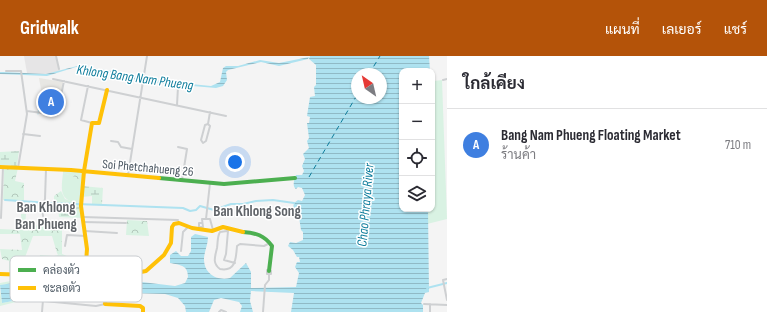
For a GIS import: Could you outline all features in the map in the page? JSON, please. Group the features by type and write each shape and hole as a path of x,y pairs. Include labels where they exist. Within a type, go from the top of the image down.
{"street":[{"path":"56,56 59,69"},
{"path":"128,175 147,56"},
{"path":"6,71 21,73 27,111 18,168"},
{"path":"52,79 226,116"},
{"path":"443,80 447,79"},
{"path":"27,111 57,115 64,81"},
{"path":"88,86 81,120 92,123 99,123 107,90"},
{"path":"177,105 178,87"},
{"path":"208,124 205,125 201,140 203,143 206,141 210,126 208,124 210,112"},
{"path":"86,256 84,220 81,205 84,171 92,123"},
{"path":"23,134 40,136"},
{"path":"111,141 118,142 121,147 132,149"},
{"path":"178,147 187,149 182,180"},
{"path":"1,218 2,167"},
{"name":"Soi Phetchahueng 26","path":"2,167 84,171 210,183 247,183 295,178"},
{"path":"43,216 46,169"},
{"path":"206,219 210,183"},
{"path":"202,223 202,219 211,220 213,230"},
{"path":"84,220 178,220"},
{"path":"84,220 126,224"},
{"path":"142,271 148,270 169,249 172,225 179,223 188,227 213,230 220,228 257,234 267,239 272,249 269,280 265,285 263,312"},
{"path":"181,251 183,232 188,227"},
{"path":"228,230 218,233 215,262 218,268 223,270 229,269 235,264 238,245 264,246 270,243"},
{"path":"228,230 224,260 235,264"},
{"path":"65,246 67,235 117,233"},
{"path":"447,279 445,284 447,300"},
{"path":"42,312 44,302"},
{"path":"54,302 96,306 105,304 140,306 143,308 143,312"},
{"path":"424,304 447,305"},
{"path":"430,304 430,312"},
{"path":"219,312 223,310 226,312"}],"shaded area":[{"path":"24,56 55,56 60,71 46,74 27,73"},
{"path":"39,78 63,82 57,115 45,112"}],"green space":[{"path":"442,80 447,219 427,224 428,212 435,212 435,81"},
{"path":"19,151 17,166 0,165 0,152"},
{"path":"4,168 18,168 15,181 24,183 24,202 3,200"},
{"path":"63,171 82,172 82,187 75,177 63,173"},
{"path":"63,173 75,177 80,183 80,203 68,200 63,194"},
{"path":"82,186 103,188 102,204 92,204 92,196 81,197"},
{"path":"61,191 65,199 74,202 73,207 58,209 58,202 54,202 54,196"},
{"path":"74,202 80,203 83,218 59,217 58,209 73,207"},
{"path":"21,214 26,214 25,226 27,228 35,227 43,218 50,227 62,228 62,254 58,255 52,236 33,236 26,256 10,256 9,274 9,261 2,259 0,249 22,250 20,234 0,234 0,229 22,230"},
{"path":"127,220 147,221 149,236 126,235"},
{"path":"62,254 67,256 54,256"},
{"path":"10,281 10,283 0,285 0,283"},
{"path":"8,284 9,301 5,302 3,285 5,285 7,299 6,285"},
{"path":"0,290 2,303 16,302 0,306"}],"water":[{"name":"Chao Phraya River","path":"310,56 429,56 430,68 399,68 399,212 428,212 429,292 425,293 421,303 423,305 423,312 291,312 294,293 251,291 250,301 253,312 240,312 242,306 239,302 221,298 214,300 209,312 186,312 185,306 178,298 165,294 142,293 142,282 175,286 185,283 188,277 187,270 183,266 170,263 170,255 176,251 181,256 188,256 191,251 191,237 195,234 208,237 204,259 206,269 212,275 225,279 230,278 246,263 251,272 251,288 296,287 299,273 295,267 297,262 300,262 299,257 297,257 293,250 288,246 290,242 296,243 303,240 303,232 301,230 299,217 291,216 293,212 300,211 298,208 293,208 294,203 298,200 302,201 305,195 302,188 295,188 294,183 296,175 302,175 304,171 302,166 305,159 303,154 309,148 307,141 309,138 307,123 309,123 310,117 307,116 310,97 315,96 314,87 316,85 316,65 309,59"},
{"name":"Khlong Bang Nam Phueng","path":"309,57 308,59 279,66 261,62 228,70 226,72 227,80 223,86 216,88 145,82 129,79 121,74 76,67 47,76 0,74 0,72 3,72 46,74 77,66 119,72 161,81 211,86 220,82 223,68 226,66 238,66 260,60 279,63"},
{"path":"10,283 10,302 2,303 0,285"}],"waterway":[{"path":"38,114 39,105"},
{"path":"5,200 183,208 190,211 196,210 200,206 214,210 231,204 243,204 256,201 273,200 294,203"},
{"path":"427,288 447,283"}],"ferry route":[{"path":"373,68 380,56"},
{"path":"309,177 352,104"}],"traffic: fast":[{"path":"159,178 224,184 295,178"},
{"path":"243,232 259,235 266,239 272,246 269,271"}],"traffic: slow":[{"path":"86,256 87,249 81,206 84,171 92,123 99,123 107,90"},
{"path":"0,167 71,170 159,178"},
{"path":"142,272 146,271 164,255 171,243 172,227 174,224 179,223 192,228 212,231 223,227 243,232"},
{"path":"0,274 10,274"},
{"path":"105,302 105,304 140,306 143,308 143,312"}],"place":[{"name":"Bang Nam Phueng Floating Market","path":"51,102"}],"district":[{"name":"Ban Khlong Song","path":"257,211"},
{"name":"Ban Khlong Ban Phueng","path":"46,216"}]}
